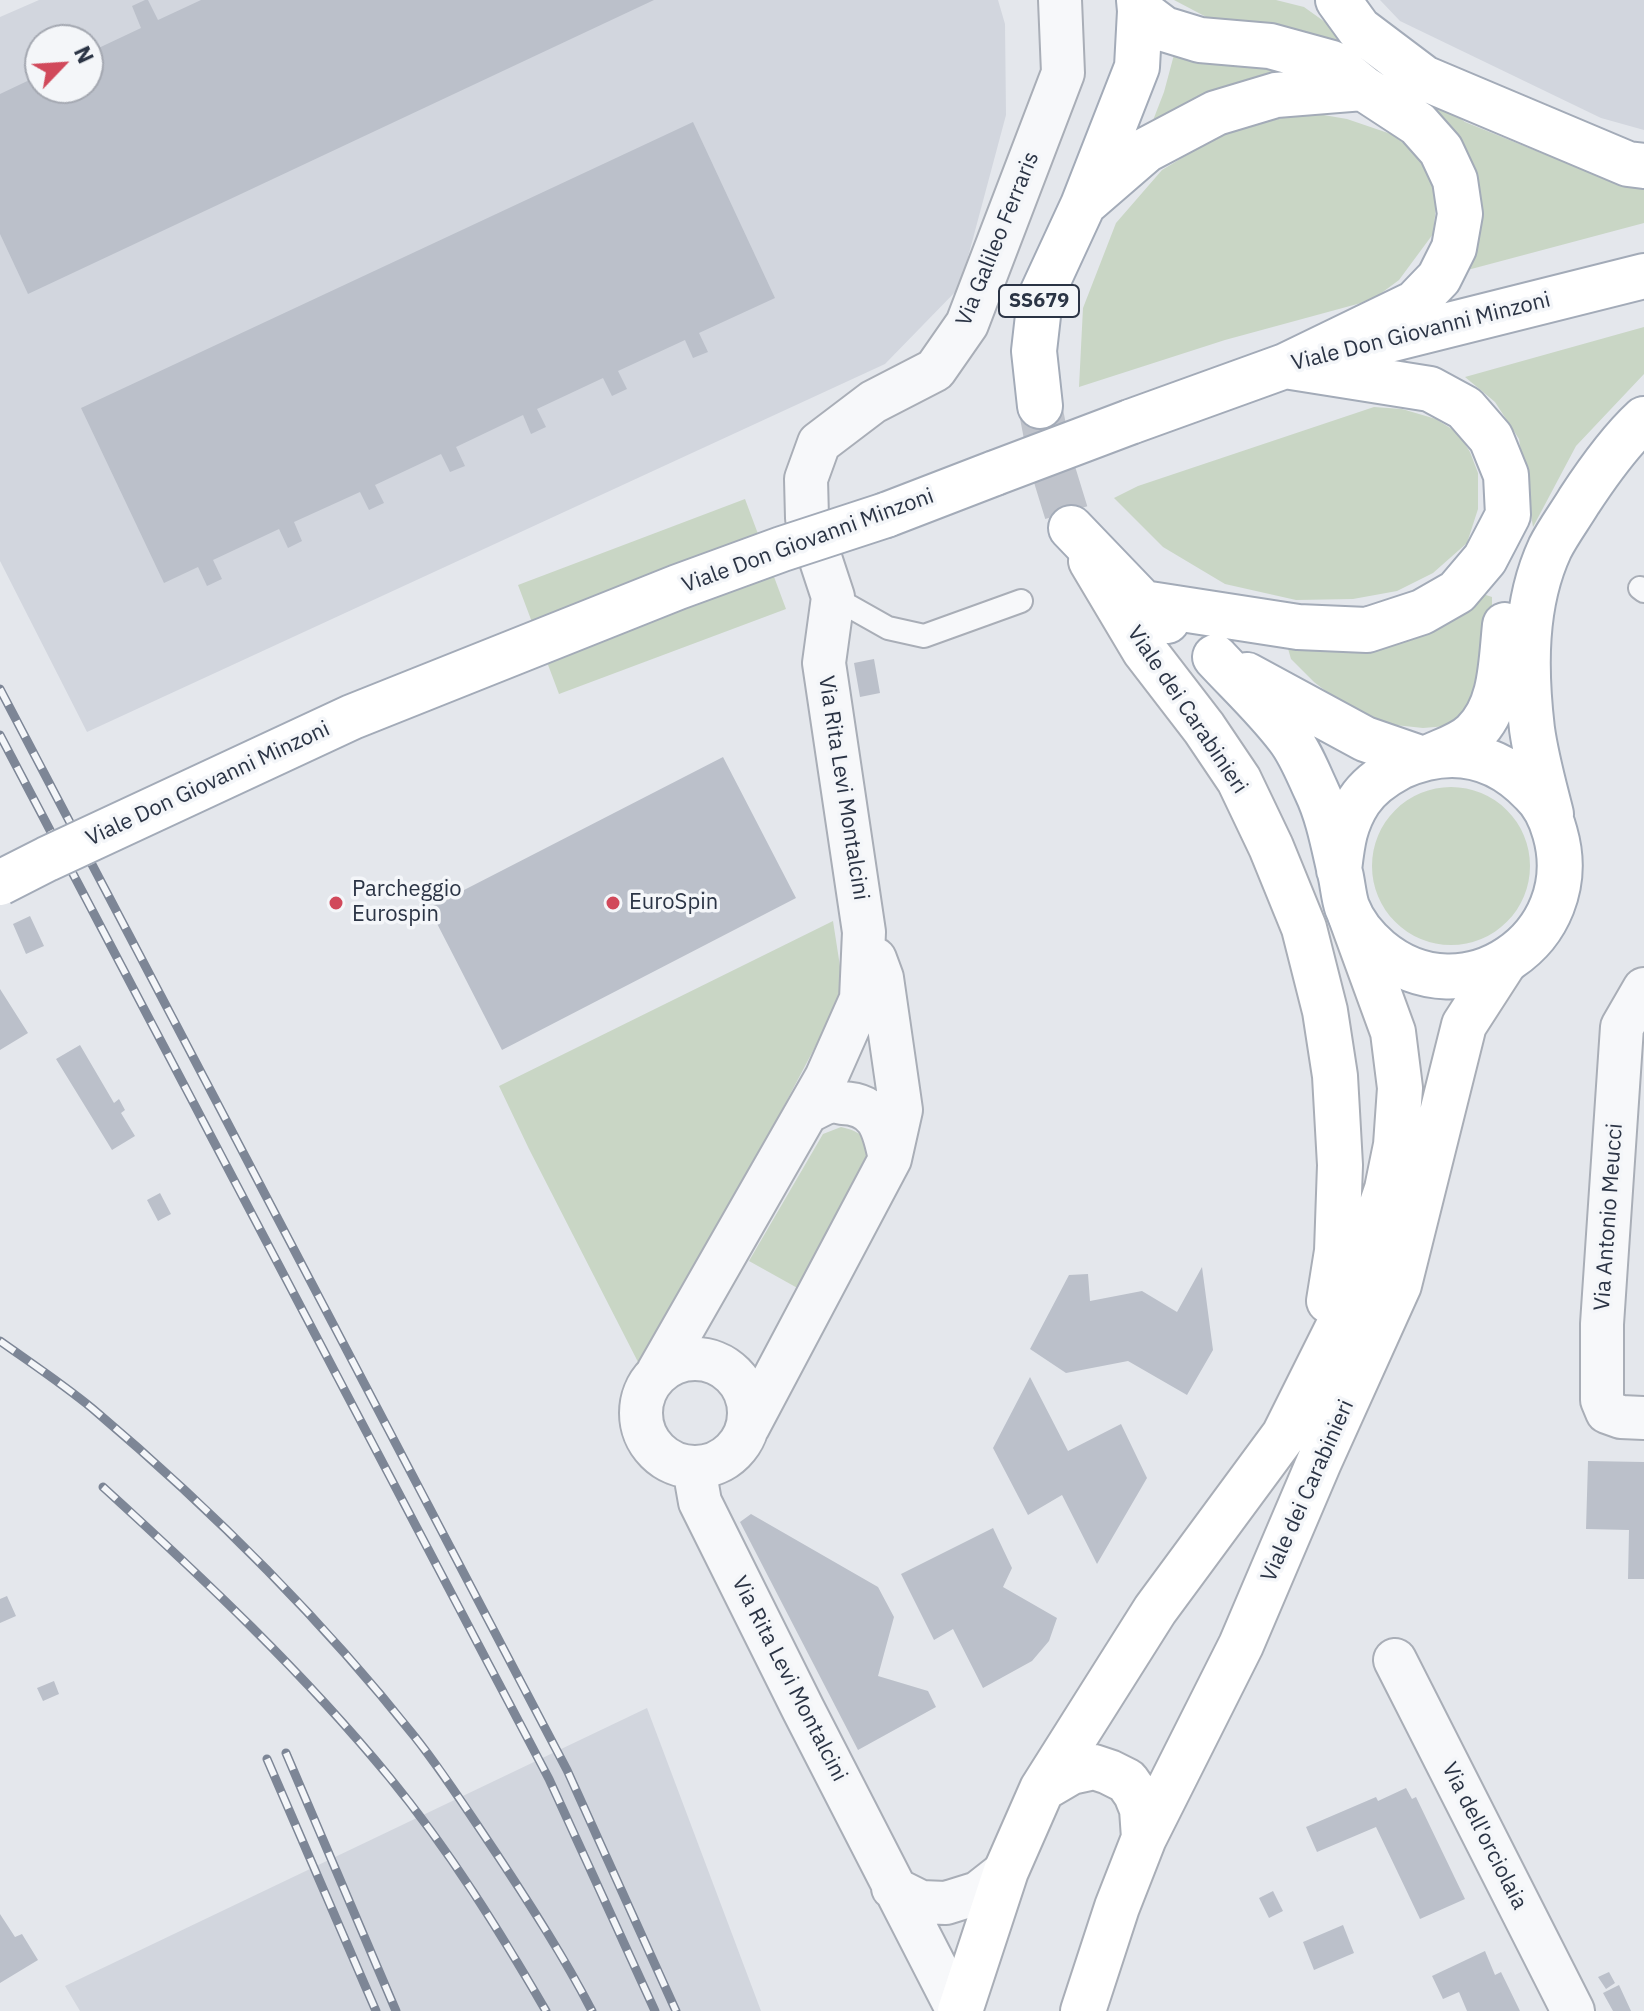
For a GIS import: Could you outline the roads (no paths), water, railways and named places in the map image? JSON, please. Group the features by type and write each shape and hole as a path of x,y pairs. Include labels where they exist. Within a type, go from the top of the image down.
{"main road":[{"path":"1311,0 1348,14 1424,78 1628,164 1644,166"},
{"path":"1143,4 1164,29 1200,40 1270,46 1332,63 1363,88 1418,124 1441,150 1455,180 1460,214 1454,248 1439,278 1415,303 1285,366"},
{"name":"SS679","path":"1040,406 1034,351 1040,298 1083,205 1137,67 1143,4"},
{"path":"1083,205 1146,150 1216,113 1276,95 1363,88"},
{"name":"Viale Don Giovanni Minzoni","path":"0,883 352,717 678,587 886,515 1285,366 1644,276"},
{"path":"1285,366 1430,389 1465,408 1491,438 1506,475 1506,605 1495,699 1474,733 1457,745 1386,774 1359,800 1343,834 1343,888"},
{"path":"1555,832 1532,732 1528,627 1539,575 1551,546 1589,486 1644,419"},
{"path":"1143,603 1298,627 1367,630 1422,612 1457,592 1485,559 1508,515"},
{"name":"Viale dei Carabinieri","path":"1143,603 1071,528 1144,650 1204,728 1239,780 1304,928 1325,1011 1335,1076 1340,1165 1337,1251 1328,1304 1294,1414"},
{"path":"1143,603 1215,657 1365,739 1424,758 1446,754 1473,757 1498,765 1521,780 1540,799 1552,823 1560,848 1561,875 1555,902 1543,926 1526,947 1504,963 1479,973 1453,977 1426,974 1401,965 1378,950 1360,930 1343,888 1328,821 1318,793 1290,738 1215,657"},
{"name":"Viale dei Carabinieri","path":"959,2011 1006,1871 1042,1789 1155,1610 1284,1435 1345,1313 1387,1189 1396,1145 1400,1088 1393,1032 1343,888"},
{"name":"Viale dei Carabinieri","path":"1083,2011 1117,1907 1144,1838 1241,1645 1399,1285 1464,1025 1504,963"},
{"path":"1042,1789 1071,1772 1094,1767 1109,1772 1127,1781 1136,1794 1142,1809 1144,1838"}],"street":[{"name":"Via Galileo Ferraris","path":"833,597 807,518 806,479 819,443 873,402 935,370 967,324 1063,73 1060,0"},
{"name":"Via Rita Levi Montalcini","path":"833,597 824,663 864,932 861,999 826,1078 642,1400 640,1417 644,1433 652,1447 678,1465 694,1468 712,1465 728,1457 740,1444 890,1159 901,1110 882,978 864,932"},
{"name":"Via Antonio Meucci","path":"1644,989 1622,1027 1602,1324 1602,1400 1607,1412 1621,1417 1644,1418"},
{"path":"806,1113 830,1102 863,1107 881,1125 890,1159"},
{"path":"658,1372 673,1362 690,1358 708,1359 724,1366 737,1377 746,1392 750,1410 748,1427"},
{"name":"Via Rita Levi Montalcini","path":"694,1468 700,1502 893,1888 959,2011"},
{"name":"Via dell'orciolaia","path":"1395,1660 1573,2011"},
{"path":"893,1888 921,1902 946,1903 978,1893 1006,1871"}],"lane":[{"path":"833,597 888,628 924,636 1021,601"}],"tunnel":[{"path":"1040,406 1051,463 1071,528"}],"railway":[{"path":"0,689 567,1770 676,2011"},
{"path":"0,735 549,1779 655,2011"},
{"path":"0,1341 82,1400 179,1485 262,1565 341,1649 415,1737 447,1781 535,1913 592,2011"},
{"path":"103,1487 252,1627 323,1701 390,1778 433,1833 472,1891 546,2011"},
{"path":"286,1753 396,2011"},
{"path":"267,1759 376,2011"}],"place":[{"name":"Parcheggio Eurospin","path":"336,903"},
{"name":"EuroSpin","path":"613,903"}]}
